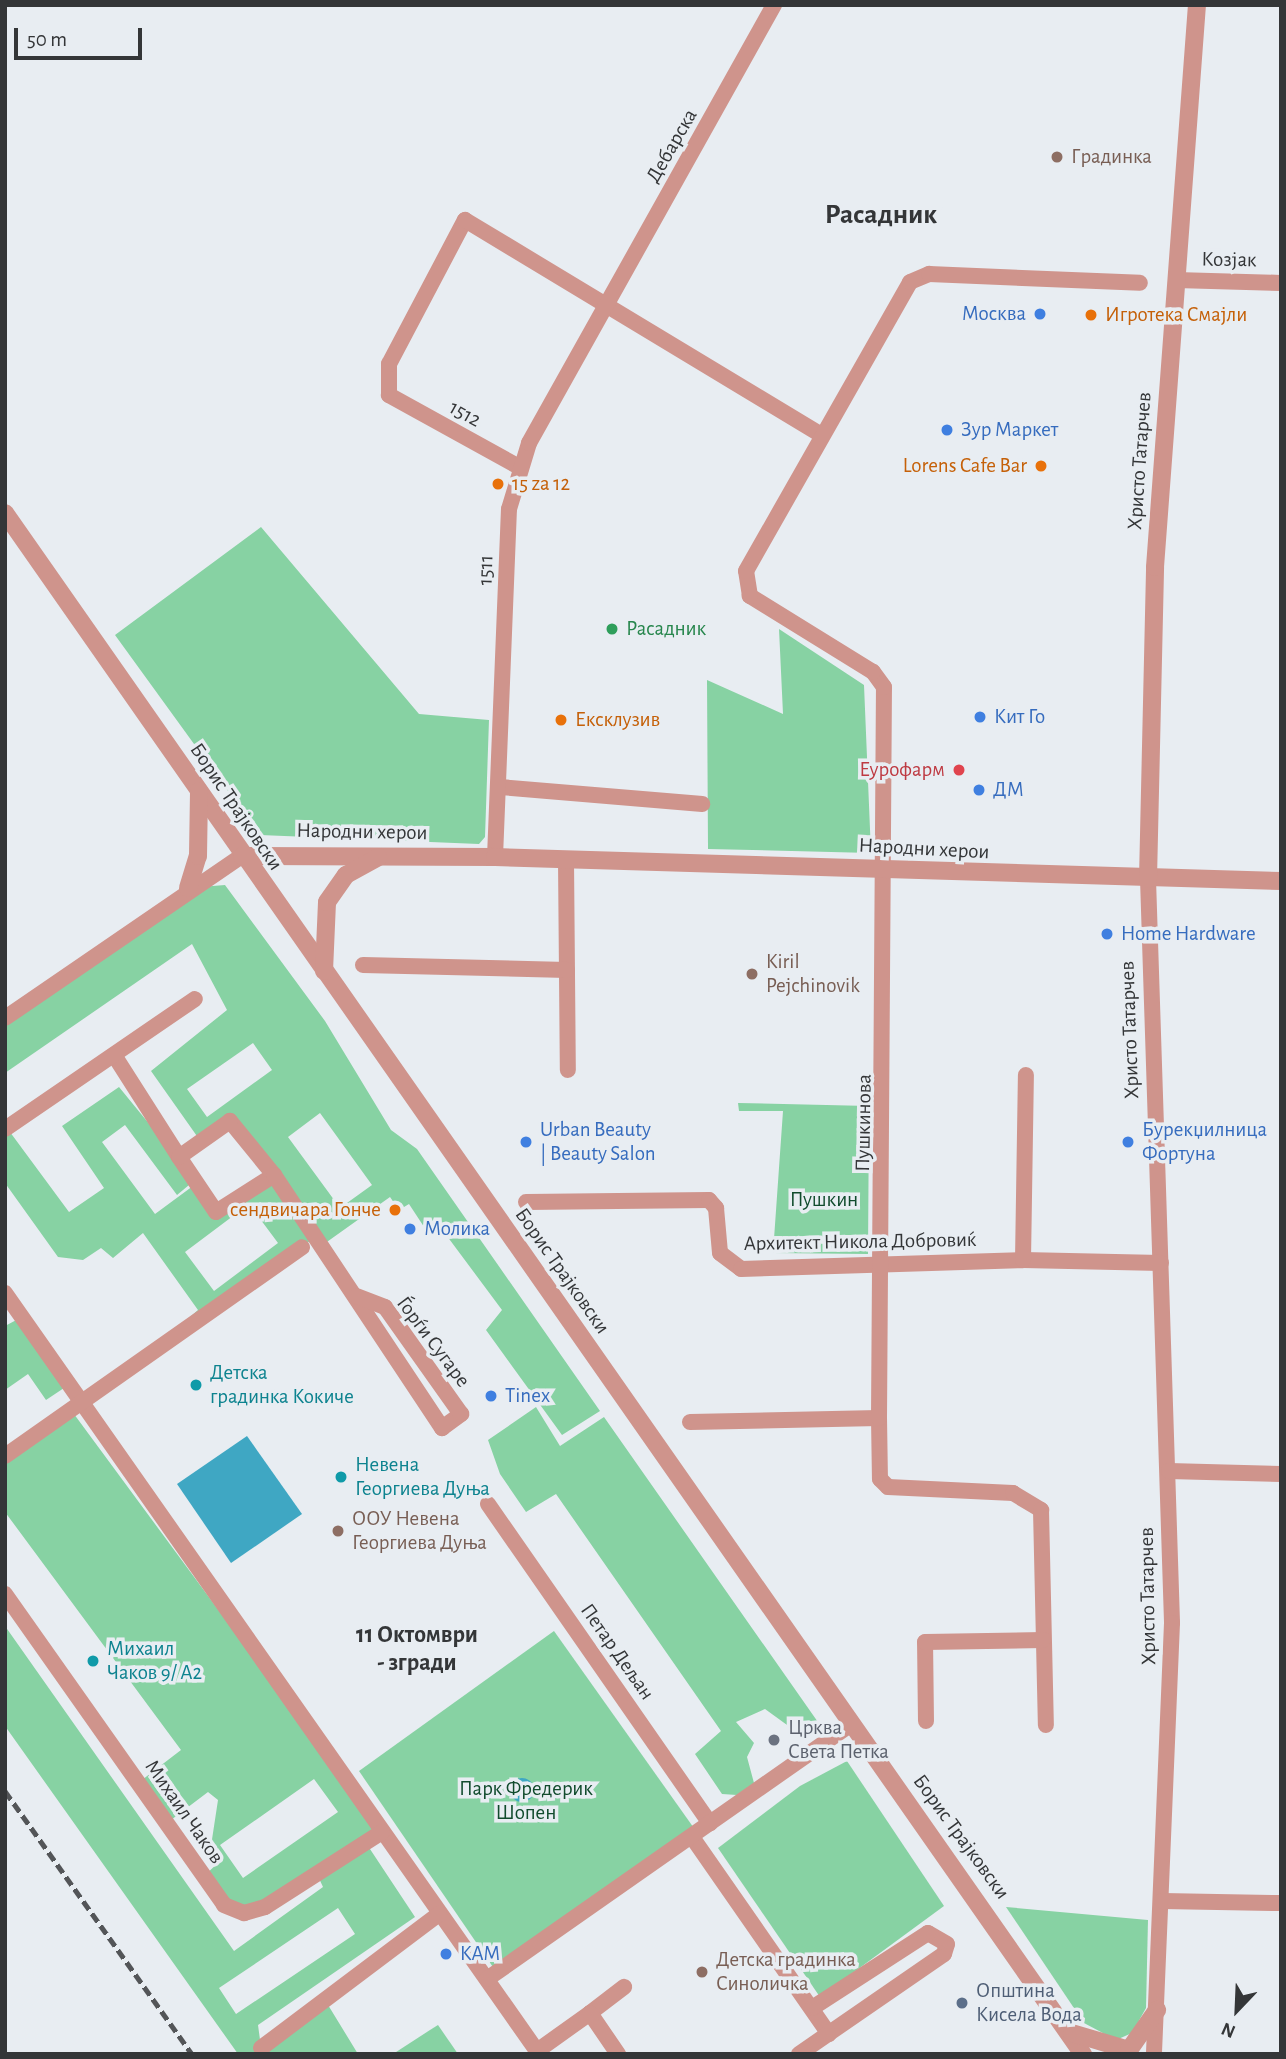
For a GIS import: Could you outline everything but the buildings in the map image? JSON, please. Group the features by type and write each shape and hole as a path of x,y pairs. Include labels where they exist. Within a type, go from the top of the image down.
{"street":[{"name":"Дебарска","path":"605,306 774,5"},
{"name":"Христо Татарчев","path":"1154,2054 1171,1755 1169,1471 1148,879 1154,592 1197,5"},
{"name":"1512","path":"522,468 389,395 389,364 466,220 605,306"},
{"path":"605,306 822,435 919,276 1140,283"},
{"name":"Козјак","path":"1176,280 1281,282"},
{"name":"1511","path":"495,857 500,787 509,509 529,443 605,306"},
{"name":"Пушкинова","path":"822,435 744,585 750,596 873,672 884,687 887,870 880,1479 888,1488 1013,1493 1041,1510 1046,1725"},
{"name":"Борис Трајковски","path":"5,513 324,975 1072,2033 1083,2054"},
{"path":"500,787 702,804"},
{"path":"188,888 198,856 199,791"},
{"path":"324,975 321,930 327,902 345,875 385,854"},
{"name":"Народни херои","path":"242,856 385,854 1281,881"},
{"path":"5,1018 188,888 242,856"},
{"path":"566,860 568,1070"},
{"path":"363,965 567,970"},
{"path":"5,1129 195,999"},
{"path":"114,1055 216,1212 274,1175"},
{"path":"1023,1260 1026,1075"},
{"name":"Ѓорѓи Сугаре","path":"179,1157 230,1121 274,1175 357,1296 442,1428 461,1414 385,1307 357,1296"},
{"name":"Архитект Никола Добровиќ","path":"526,1202 705,1198 716,1208 720,1253 734,1267 1023,1260 1161,1263"},
{"path":"5,1456 302,1247"},
{"path":"8,1303 82,1400 538,2052 624,1987"},
{"path":"690,1422 879,1418"},
{"path":"1169,1471 1281,1474"},
{"name":"Петар Дељан","path":"488,1504 710,1824"},
{"name":"Михаил Чаков","path":"5,1594 224,1905 244,1913 265,1907 382,1832"},
{"path":"926,1721 925,1642 1043,1640"},
{"path":"487,1979 851,1724"},
{"path":"692,1837 829,2034"},
{"path":"1162,1901 1281,1903"},
{"path":"261,2048 439,1914"},
{"path":"799,2054 943,1954 947,1944 928,1933 811,2008"},
{"path":"1072,2033 1129,2050 1157,2010"},
{"path":"590,2013 618,2054"}],"green space":[{"path":"261,527 419,714 489,720 485,837 479,844 260,835 115,635"},
{"path":"779,629 864,685 871,853 708,849 707,680 783,714"},
{"path":"225,885 325,1021 391,1130 417,1149 600,1411 562,1435 486,1330 502,1310 441,1228 430,1236 409,1204 399,1210 390,1197 324,1244 318,1236 190,1317 198,1310 143,1233 113,1258 101,1248 83,1260 58,1257 5,1183 7,1128 69,1212 104,1188 62,1126 119,1087 195,1180 177,1195 125,1125 102,1142 155,1214 197,1183 216,1212 273,1175 230,1122 199,1139 151,1071 227,1010 192,944 5,1073 5,1018 188,888","holes":["253,1043 272,1070 207,1117 187,1089","320,1113 372,1185 340,1208 288,1137","249,1204 278,1243 214,1291 185,1252"]},
{"name":"Пушкин","path":"738,1103 869,1106 868,1254 773,1253 783,1111 739,1111"},
{"path":"22,1317 70,1384 46,1400 28,1374 5,1390 5,1326"},
{"path":"536,1407 560,1446 604,1417 820,1725 805,1738 765,1709 736,1722 754,1743 747,1757 754,1783 737,1795 722,1794 695,1754 721,1731 556,1494 526,1512 500,1474 488,1440"},
{"path":"71,1410 382,1832 366,1843 415,1917 258,2025 261,2047 325,2000 358,2054 238,2054 5,1726 5,1626 234,1951 323,1887 317,1874 244,1913 204,1876 218,1863 211,1846 218,1800 208,1792 167,1823 138,1783 181,1750 5,1512 5,1457","holes":["314,1779 338,1812 243,1878 220,1845","338,1908 355,1934 236,2014 219,1988"]},
{"name":"Парк Фредерик Шопен","path":"554,1631 696,1831 495,1970 359,1771"},
{"path":"847,1761 944,1906 820,1997 718,1848 800,1786"},
{"path":"1006,1907 1148,1920 1146,2008 1132,2033 1116,2040 1084,2023"},
{"path":"438,2025 458,2054 393,2054 430,2030"}],"water":[{"path":"247,1436 302,1514 231,1563 177,1484"},
{"path":"522,1778 531,1781 534,1790 531,1799 522,1802 513,1799 510,1790 513,1781"}],"railway":[{"path":"5,1791 192,2054"}],"place":[{"name":"Градинка","path":"1057,157"},
{"name":"Москва","path":"1040,314"},
{"name":"Игротека Смајли","path":"1091,315"},
{"name":"Зур Маркет","path":"947,430"},
{"name":"Lorens Cafe Bar","path":"1041,466"},
{"name":"15 za 12","path":"498,484"},
{"name":"Расадник","path":"612,629"},
{"name":"Кит Го","path":"980,717"},
{"name":"Ексклузив","path":"561,720"},
{"name":"Еурофарм","path":"959,770"},
{"name":"ДМ","path":"979,790"},
{"name":"Home Hardware","path":"1107,934"},
{"name":"Kiril Pejchinovik","path":"752,974"},
{"name":"Urban Beauty | Beauty Salon","path":"526,1142"},
{"name":"Бурекџилница Фортуна","path":"1128,1142"},
{"name":"сендвичара Гонче","path":"395,1210"},
{"name":"Молика","path":"410,1229"},
{"name":"Детска градинка Кокиче","path":"196,1385"},
{"name":"Tinex","path":"491,1396"},
{"name":"Невена Георгиева Дуња","path":"341,1477"},
{"name":"ООУ Невена Георгиева Дуња","path":"338,1531"},
{"name":"Михаил Чаков 9/ А2","path":"93,1661"},
{"name":"Црква Света Петка","path":"774,1740"},
{"name":"KAM","path":"446,1954"},
{"name":"Детска градинка Синоличка","path":"702,1972"},
{"name":"Општина Кисела Вода","path":"962,2003"}],"district":[{"name":"Расадник","path":"881,215"},
{"name":"11 Октомври - згради","path":"417,1650"}]}
